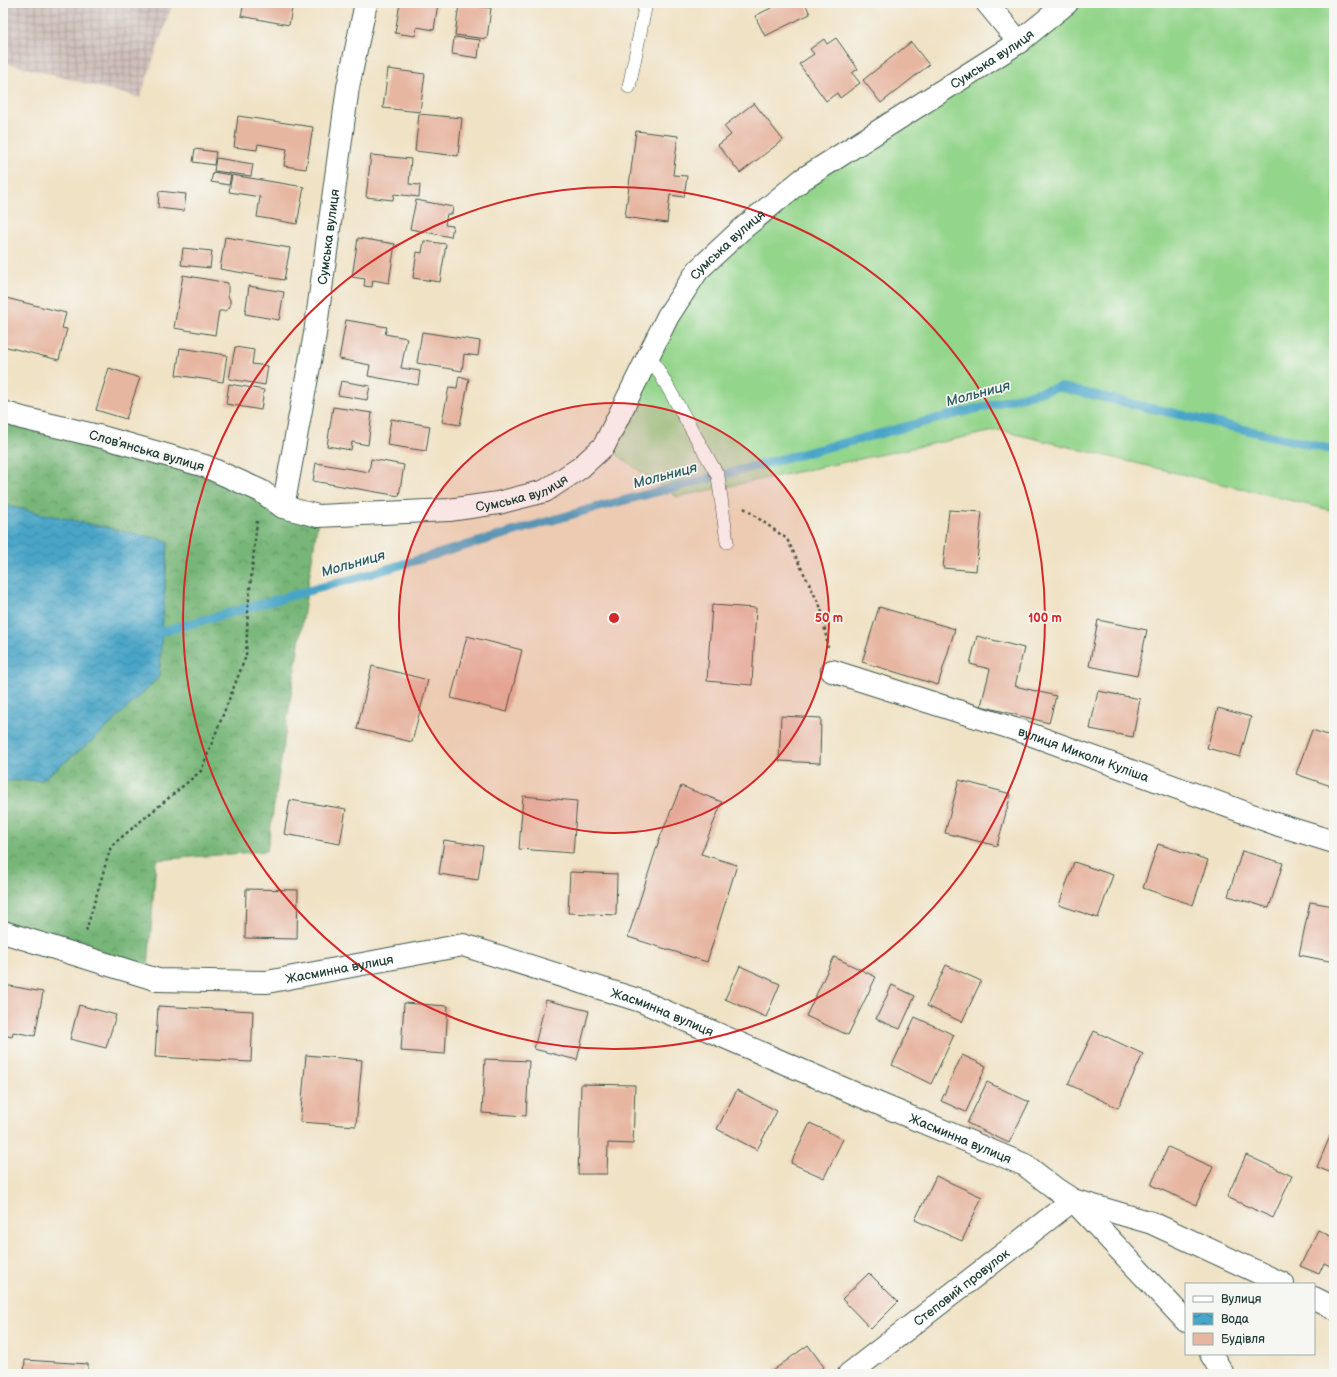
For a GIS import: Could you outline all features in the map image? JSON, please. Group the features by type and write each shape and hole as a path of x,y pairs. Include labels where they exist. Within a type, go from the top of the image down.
{"street":[{"name":"Сумська вулиця","path":"366,3 348,87 315,334 283,507 318,516 449,510 498,504 545,491 580,468 604,446 668,316 698,270 741,230 803,179 1019,42 1067,3"},
{"path":"987,3 1019,42"},
{"name":"Словʼянська вулиця","path":"3,412 22,418 102,436 206,466 261,491 283,507"},
{"name":"вулиця Миколи Куліша","path":"832,671 1024,732 1279,825 1334,842"},
{"name":"Жасминна вулиця","path":"3,932 158,980 267,982 463,945 641,1001 1025,1165 1073,1200 1152,1223 1281,1283"},
{"path":"1073,1200 1185,1320"},
{"name":"Степовий провулок","path":"849,1374 1073,1200"},
{"path":"1315,1298 1334,1308"},
{"path":"1212,1355 1223,1374"}],"lane":[{"path":"629,87 646,3"},
{"path":"649,354 718,476 727,542"}],"path":[{"path":"79,956 111,846 201,771 246,656 248,608 261,491"},
{"path":"720,491 787,539 821,608 832,671"}],"shaded area":[{"path":"3,3 173,3 140,98 3,62"}],"green space":[{"path":"1070,3 1334,3 1334,511 999,430 677,497 603,445 668,314 740,229"},
{"path":"3,411 319,514 267,851 156,860 148,970 3,936 3,781 42,780 98,736 159,677 168,541 3,505"}],"water":[{"path":"3,505 168,541 159,677 98,736 42,780 3,781"}],"building":[{"path":"244,3 293,3 289,25 241,16"},
{"path":"400,3 438,3 434,30 417,27 415,36 395,33"},
{"path":"781,3 805,3 810,14 765,36 755,16"},
{"path":"459,4 491,8 487,39 455,35"},
{"path":"454,37 480,40 478,58 452,54"},
{"path":"836,38 858,69 852,73 860,83 840,98 837,93 826,101 799,64 814,54 810,49 824,39 827,44"},
{"path":"911,42 929,65 881,103 863,80"},
{"path":"388,69 425,74 420,112 383,108"},
{"path":"754,103 783,140 740,173 718,145 731,135 724,126"},
{"path":"419,114 462,118 458,156 415,151"},
{"path":"238,116 313,127 306,169 284,166 287,149 258,144 257,150 234,147"},
{"path":"636,131 678,136 673,175 687,176 684,197 670,195 667,223 625,217"},
{"path":"195,149 216,152 214,165 193,162"},
{"path":"371,155 411,159 409,184 420,185 419,197 394,194 393,200 366,197"},
{"path":"216,158 253,164 251,176 214,171"},
{"path":"213,172 231,175 229,185 211,182"},
{"path":"232,175 304,187 297,224 257,217 260,197 229,192"},
{"path":"159,191 186,194 184,211 158,208"},
{"path":"416,200 453,207 452,214 447,214 445,225 453,226 451,237 410,229"},
{"path":"225,237 290,248 284,280 220,269"},
{"path":"358,238 395,244 389,283 373,280 372,287 364,286 365,279 352,277"},
{"path":"424,241 446,244 440,282 413,278 417,252 422,253"},
{"path":"183,248 212,251 210,268 181,265"},
{"path":"183,275 228,283 230,307 225,311 219,311 215,335 174,328"},
{"path":"249,286 284,292 279,320 245,314"},
{"path":"6,298 66,313 62,328 67,329 59,360 3,346 3,312"},
{"path":"346,320 387,327 385,334 407,338 401,368 420,371 418,385 368,376 370,365 339,359"},
{"path":"422,332 480,341 478,356 464,354 462,371 417,363"},
{"path":"235,347 254,350 252,364 268,366 265,385 229,379"},
{"path":"180,348 227,355 223,382 176,375"},
{"path":"109,368 140,378 126,419 96,410"},
{"path":"459,376 469,379 460,425 442,422 449,387 457,388"},
{"path":"341,381 370,386 367,400 338,395"},
{"path":"229,384 264,390 261,410 226,404"},
{"path":"333,407 372,413 368,445 352,442 351,450 327,446"},
{"path":"391,419 430,426 426,451 387,445"},
{"path":"371,459 404,465 399,496 313,481 316,463 369,472"},
{"path":"949,510 982,512 976,571 943,568"},
{"path":"712,605 756,608 752,685 707,681"},
{"path":"879,607 955,629 938,685 862,662"},
{"path":"1098,620 1147,630 1137,676 1089,666"},
{"path":"467,636 522,650 507,712 451,698"},
{"path":"977,636 1024,648 1015,686 1056,696 1049,723 981,706 990,669 970,664"},
{"path":"372,666 428,680 412,742 357,729"},
{"path":"1098,691 1140,699 1133,737 1090,729"},
{"path":"1218,708 1251,717 1240,757 1207,748"},
{"path":"781,716 821,718 820,763 779,761"},
{"path":"1312,730 1334,737 1334,787 1296,774"},
{"path":"959,780 1011,794 997,846 945,833"},
{"path":"681,786 722,802 701,854 737,865 707,962 628,937 659,840"},
{"path":"523,796 577,801 573,853 519,849"},
{"path":"290,800 346,809 340,844 284,834"},
{"path":"444,840 483,846 478,880 439,874"},
{"path":"1158,844 1208,860 1193,905 1143,888"},
{"path":"1242,851 1283,863 1269,908 1228,896"},
{"path":"1074,862 1113,875 1098,918 1059,905"},
{"path":"570,872 617,874 616,915 568,913"},
{"path":"246,889 298,890 297,939 245,938"},
{"path":"1310,902 1334,906 1334,962 1299,955"},
{"path":"834,957 876,977 848,1035 806,1016"},
{"path":"946,965 981,981 962,1022 927,1006"},
{"path":"740,966 780,984 766,1017 725,999"},
{"path":"4,985 43,992 35,1036 13,1032 12,1037 3,1035"},
{"path":"892,985 915,996 900,1029 876,1019"},
{"path":"546,1000 589,1011 577,1060 534,1049"},
{"path":"404,1003 448,1006 445,1054 401,1051"},
{"path":"79,1005 116,1015 106,1048 70,1039"},
{"path":"158,1006 253,1011 251,1062 155,1057"},
{"path":"915,1017 954,1035 931,1084 892,1065"},
{"path":"1094,1031 1143,1054 1118,1108 1068,1084"},
{"path":"306,1055 362,1060 356,1126 300,1122"},
{"path":"962,1055 986,1066 966,1112 941,1101"},
{"path":"485,1059 529,1061 526,1116 482,1113"},
{"path":"987,1082 1029,1102 1009,1143 967,1123"},
{"path":"581,1084 635,1085 633,1144 608,1143 607,1174 578,1174"},
{"path":"737,1090 777,1111 757,1150 717,1129"},
{"path":"810,1123 843,1139 824,1178 791,1163"},
{"path":"1334,1127 1334,1174 1317,1167"},
{"path":"1168,1147 1213,1167 1196,1205 1151,1185"},
{"path":"1246,1155 1292,1176 1273,1218 1227,1197"},
{"path":"936,1176 982,1197 962,1241 915,1220"},
{"path":"1318,1230 1334,1238 1334,1268 1324,1263 1319,1274 1300,1266"},
{"path":"869,1273 898,1302 871,1329 842,1299"},
{"path":"808,1345 824,1367 814,1374 768,1374"},
{"path":"25,1360 88,1364 88,1374 24,1374"}],"waterway":[{"name":"Мольниця","path":"150,631 161,632 373,573 587,510 1059,387 1334,450"}]}
